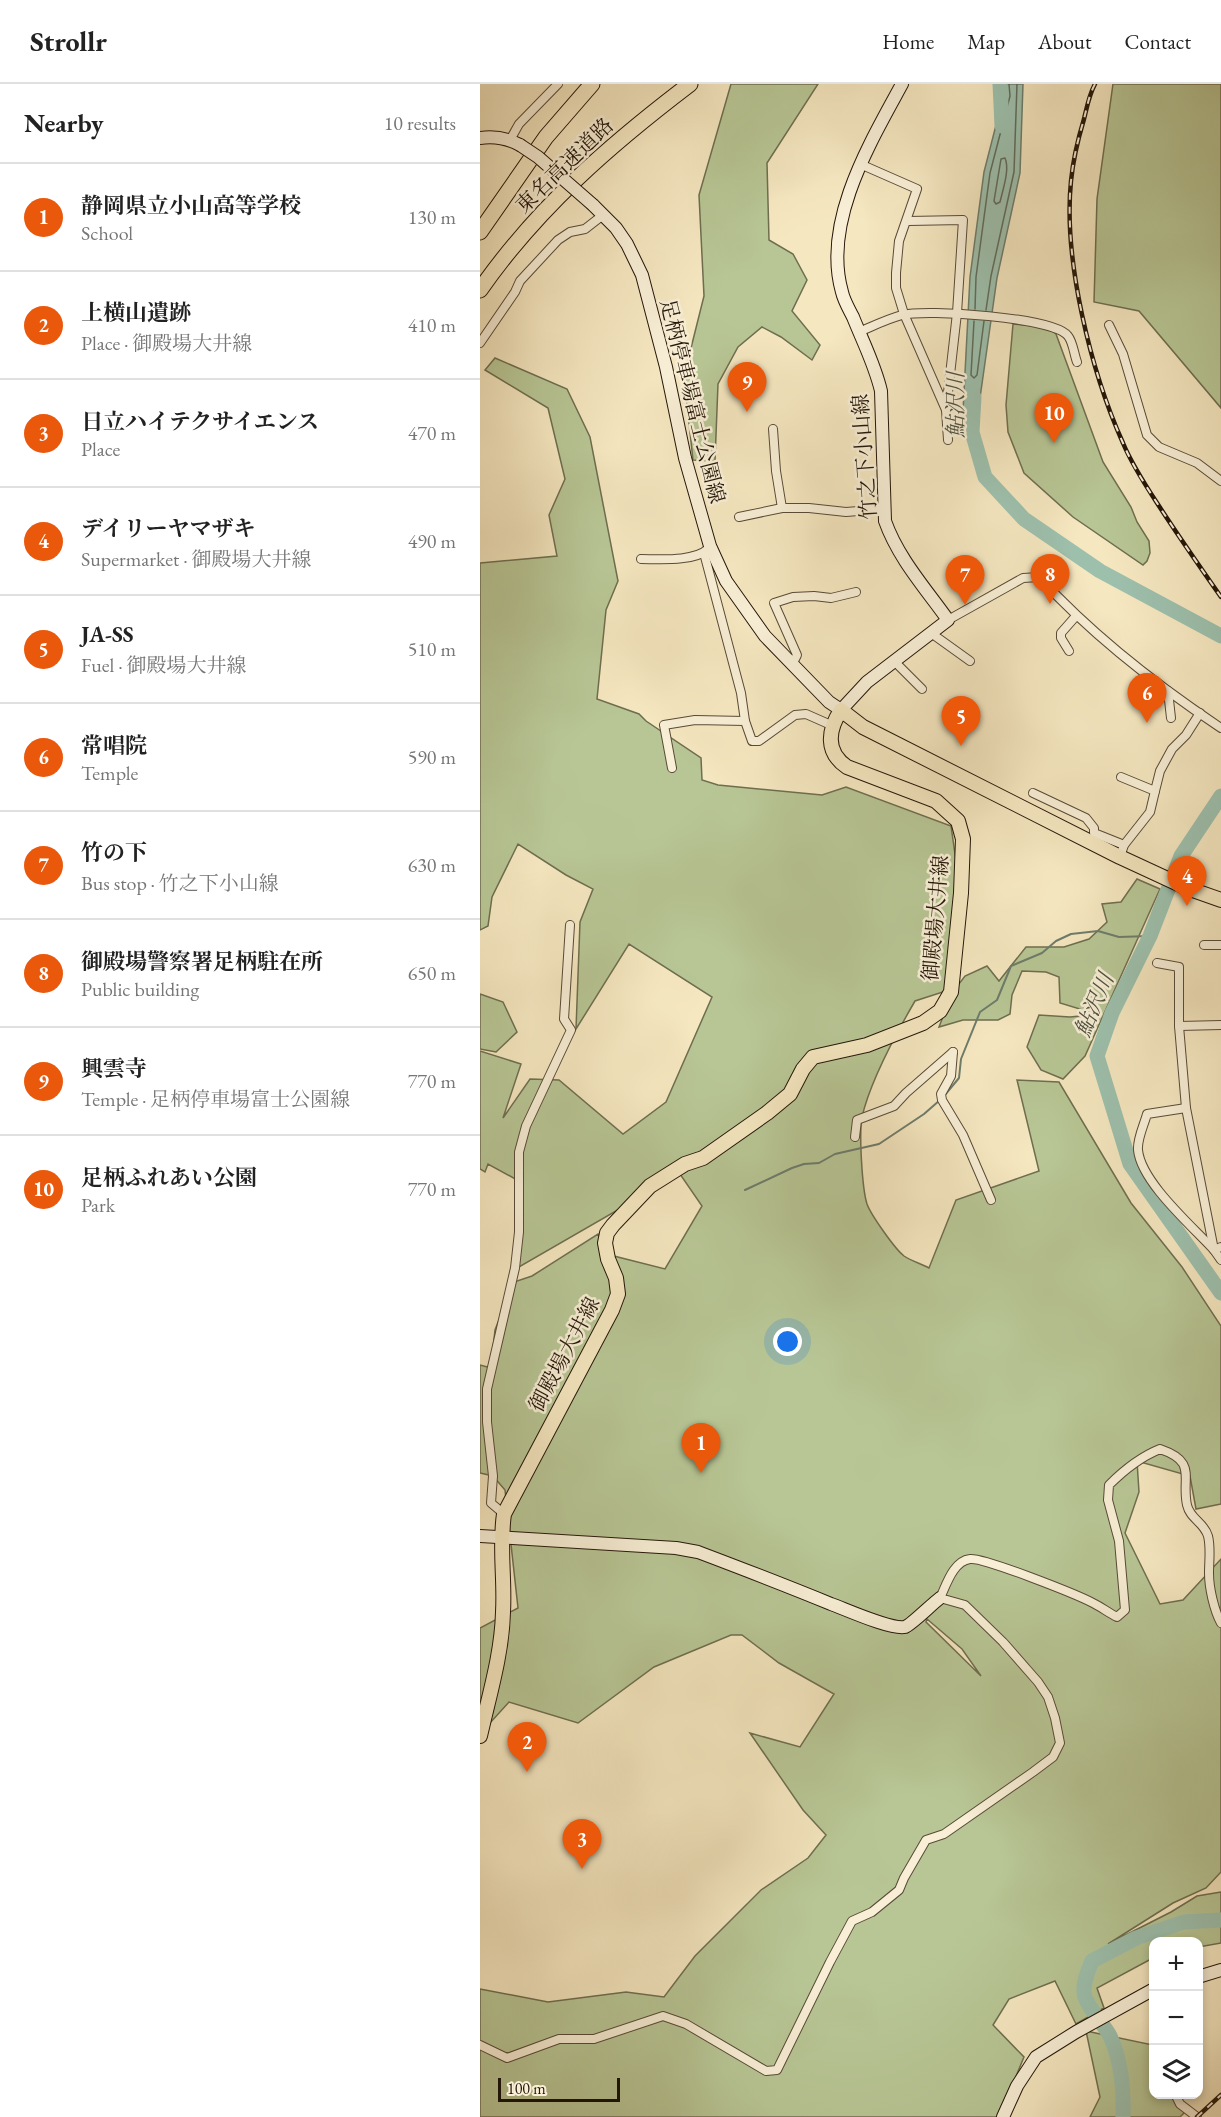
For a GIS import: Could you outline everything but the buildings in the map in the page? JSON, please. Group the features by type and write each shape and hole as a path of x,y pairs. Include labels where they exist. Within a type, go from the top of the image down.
{"highway":[{"name":"東名高速道路","path":"480,232 546,137 592,84"},
{"name":"東名高速道路","path":"480,290 519,240 586,168 690,84"}],"main road":[{"name":"竹之下小山線","path":"902,84 860,164 845,203 837,255 842,292 876,371 881,391 884,509 890,535 948,620"},
{"path":"480,138 490,136 515,142"},
{"name":"足柄停車場富士公園線","path":"515,142 538,157 593,205 616,228 627,244 642,275 666,367 707,550 765,636 829,702 841,710"},
{"path":"831,725 841,710 867,682 948,620"},
{"path":"841,710 863,727 1122,851 1185,888 1221,900"},
{"name":"御殿場大井線","path":"480,1736 499,1645 503,1612 501,1536 504,1514 618,1294 616,1278 608,1259 605,1243 607,1233 650,1186 685,1164 703,1158 790,1094 802,1069 813,1057 867,1045 923,1023 940,1011 951,992 961,893 963,839 958,821 936,801 847,767 836,759 831,746 831,725"},
{"path":"480,1536 676,1548 698,1552 858,1614 904,1627 940,1598"},
{"path":"1203,1975 1221,1970"},
{"path":"1003,2117 1017,2086 1036,2057 1150,1991"}],"street":[{"path":"515,142 519,124 558,84"},
{"path":"860,164 917,189 908,221 899,241 896,288 904,314 946,410"},
{"path":"480,343 520,281 558,240 570,232 585,229 603,215"},
{"path":"908,221 963,220 960,313 946,410 948,440"},
{"path":"859,332 904,314 960,313 1006,319 1058,328 1068,335 1077,362"},
{"path":"1109,325 1123,354 1147,435 1159,447 1197,463 1221,481"},
{"path":"773,429 782,508"},
{"path":"739,517 782,508 846,512 884,509"},
{"path":"640,559 678,559 707,550 741,693 745,721 752,741 759,741 795,715 806,714 831,725"},
{"path":"948,620 1023,578 1039,578 1076,616 1138,669 1221,728"},
{"path":"792,665 797,656 774,603 793,597 831,598 856,592"},
{"path":"1069,651 1061,638 1061,633 1076,616"},
{"path":"932,633 970,661"},
{"path":"894,661 922,689"},
{"path":"1168,691 1171,718"},
{"path":"1033,793 1086,818 1094,828 1094,832 1122,851 1150,812 1160,771 1172,749 1186,735 1200,713"},
{"path":"672,768 664,725 695,720 745,721"},
{"path":"1121,777 1155,792"},
{"path":"504,1514 491,1503 492,1476 487,1422 487,1389 515,1268 519,1232 519,1152 526,1126 571,1030 564,1018 570,925"},
{"path":"1204,945 1221,945"},
{"path":"1157,963 1179,967 1179,1026 1186,1108 1221,1260"},
{"path":"1179,1026 1221,1025"},
{"path":"855,1137 857,1120 894,1106 953,1052 951,1076 942,1098 963,1135 991,1200"},
{"path":"1186,1108 1147,1114 1138,1152 1152,1184 1217,1249"},
{"path":"480,2045 507,2058 559,2039 594,2039 663,2016 686,2024 766,2071 777,2070 852,1921 872,1912 899,1890 926,1840 944,1834 1033,1772 1053,1757 1060,1743 1048,1697 1038,1682 1003,1642 965,1605 940,1598 951,1574 961,1563 970,1559 994,1564 1091,1602 1117,1617 1125,1610 1119,1542 1108,1500 1109,1485 1121,1472 1160,1449 1174,1454 1186,1468 1187,1505 1193,1518 1202,1524 1207,1533 1210,1549 1209,1576 1221,1623"},
{"path":"1178,2099 1180,2104 1197,2117"}],"shaded area":[{"path":"731,84 818,84 767,163 769,240 793,254 807,280 792,311 820,345 812,360 781,337 762,327 738,347 718,384 715,461 693,460 685,387 688,360 704,296 699,195"},
{"path":"1113,84 1221,84 1221,408 1139,311 1094,302 1097,199"},
{"path":"1013,324 1046,327 1056,334 1103,462 1149,541 1150,553 1143,565 1073,517 1024,473 1008,432 1006,405"},
{"path":"495,358 567,389 590,437 618,581 606,610 597,699 639,714 701,758 702,780 718,785 822,795 846,787 951,826 957,868 946,991 915,1001 892,1042 862,1117 861,1148 865,1196 869,1209 889,1239 904,1256 929,1268 956,1200 1039,1171 1017,1080 1059,1082 1131,1203 1182,1267 1221,1326 1221,1504 1196,1509 1190,1476 1137,1461 1139,1492 1125,1533 1160,1604 1183,1600 1221,1559 1221,1872 1206,1888 1173,1903 1108,1944 1197,1896 1221,1892 1221,1943 1203,1946 1203,1937 1149,1937 1149,1960 1097,1988 1104,2008 1076,2024 1055,1981 1009,1999 993,2025 1024,2057 999,2117 480,2117 480,1989 548,2002 626,1992 664,1997 695,1956 761,1890 808,1858 826,1835 803,1810 750,1733 800,1747 834,1694 779,1663 742,1635 731,1635 654,1667 578,1723 509,1702 480,1734 480,1628 518,1608 505,1490 493,1476 480,1473 480,1365 491,1368 495,1330 514,1282 532,1276 598,1234 610,1255 665,1269 702,1206 680,1174 519,1267 519,1181 488,1164 485,1172 480,1169 480,1051 521,1064 503,1118 530,1079 559,1080 623,1134 666,1102 712,997 629,944 576,1029 580,922 593,889 566,875 518,844 492,897 488,926 480,930 480,563 557,556 549,515 565,479 548,408 485,370","holes":["927,1619 962,1649 981,1676 926,1622"]},
{"path":"1137,879 1160,889 1085,1056 1063,1079 1041,1070 1027,1047 1039,1015 1080,1016 1080,1009 1060,1003 1059,977 1046,972 1022,971 1012,995 1010,1014 998,1020 963,1020 939,1027 952,993 965,976 987,966 999,981 1026,947 1064,947 1089,939 1107,922 1102,904 1121,902"},
{"path":"480,994 503,1002 517,1032 496,1052 480,1049"},
{"path":"1086,2031 1149,2044 1149,2099 1178,2099 1186,2111 1180,2117 1090,2117 1100,2097"}],"water":[{"path":"1003,84 1023,84 1020,173 997,278 977,419 963,411 970,277 984,172 1004,94"}],"waterway":[{"name":"鮎沢川","path":"1000,84 1002,126"},
{"name":"鮎沢川","path":"974,397 972,432 985,477 1024,519 1100,571 1221,636"},
{"name":"鮎沢川","path":"1221,796 1181,856 1150,936 1112,1013 1097,1056 1130,1164 1221,1293"},
{"path":"944,1096 959,1078 961,1059 980,1012 997,1000 1011,966 1042,953 1056,941 1071,934 1098,931 1119,937 1150,936"},
{"path":"745,1190 792,1168 819,1163 835,1154 879,1144 924,1114 940,1100"},
{"name":"鮎沢川","path":"1123,2117 1122,2086 1117,2056 1110,2036 1085,1997 1085,1980 1092,1961 1136,1938 1184,1922 1221,1920"}],"railway":[{"path":"1095,84 1088,101 1074,157 1070,212 1071,245 1090,349 1111,415 1131,459 1144,483 1221,597"},
{"path":"1197,2117 1221,2095"}],"place":[{"name":"興雲寺","path":"747,412"},
{"name":"足柄ふれあい公園","path":"1054,443"},
{"name":"御殿場警察署足柄駐在所","path":"1050,604"},
{"name":"竹の下","path":"965,605"},
{"name":"常唱院","path":"1147,723"},
{"name":"JA-SS","path":"961,746"},
{"name":"デイリーヤマザキ","path":"1187,906"},
{"name":"静岡県立小山高等学校","path":"701,1473"},
{"name":"上横山遺跡","path":"527,1772"},
{"name":"日立ハイテクサイエンス","path":"582,1869"}]}
